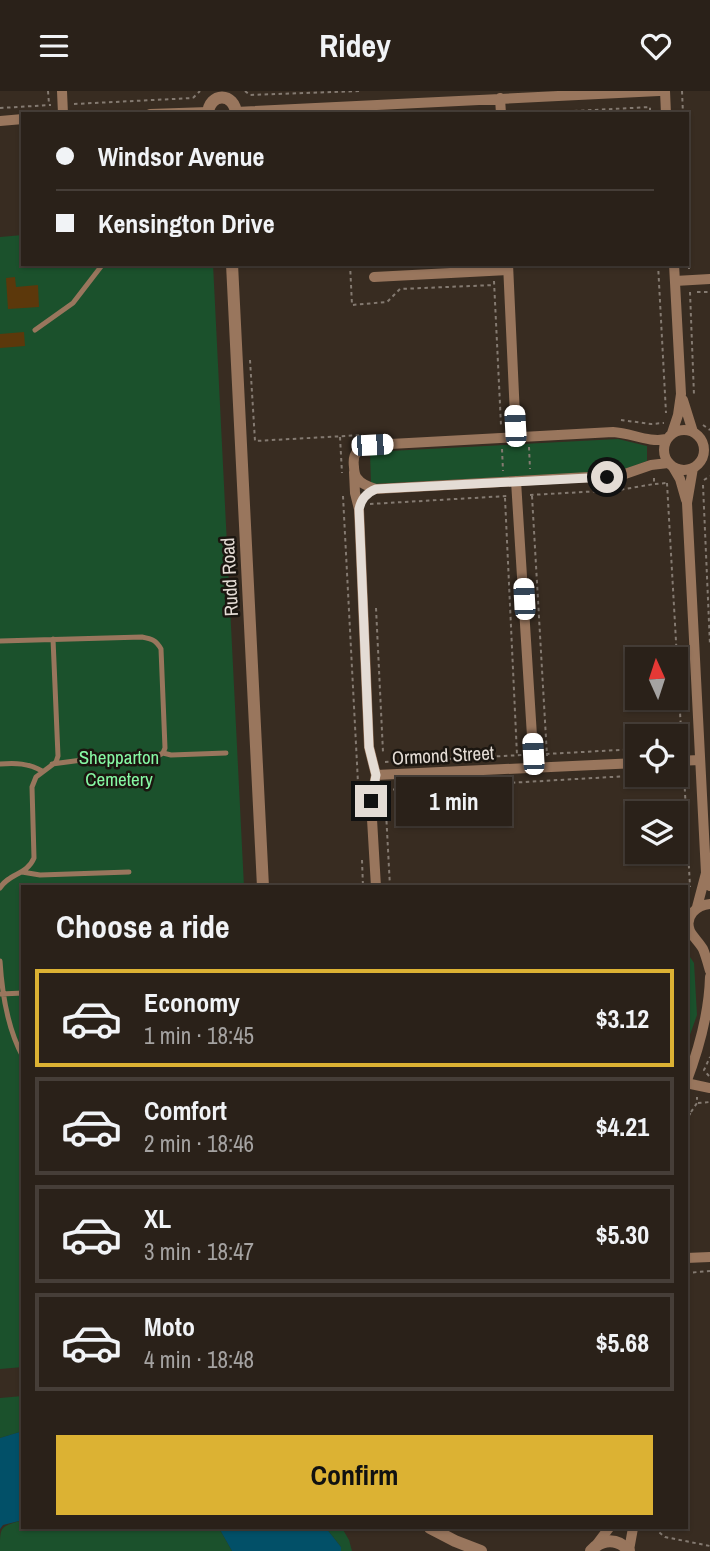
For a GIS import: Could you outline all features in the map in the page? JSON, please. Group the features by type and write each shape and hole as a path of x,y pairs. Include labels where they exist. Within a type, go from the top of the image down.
{"street":[{"path":"62,91 63,109"},
{"path":"395,91 395,103"},
{"path":"252,112 659,91"},
{"path":"665,91 666,112"},
{"path":"208,112 210,104 221,94 233,103 236,112"},
{"path":"500,98 501,112"},
{"path":"0,121 21,119"},
{"name":"Rudd Road","path":"232,266 263,885"},
{"path":"376,885 371,801 380,775 369,747 359,509 353,458 356,451 362,446 502,438 516,432 528,437 613,432 657,441 668,431 678,415 681,394 674,266"},
{"path":"374,277 493,271 508,267 516,432"},
{"path":"675,281 710,279"},
{"path":"681,394 701,436 704,451 687,503"},
{"path":"668,431 686,430 701,436"},
{"path":"668,431 663,449 680,479 687,503 706,873 710,886"},
{"path":"354,471 357,479 376,489 622,475 652,465 670,465 680,470 701,463"},
{"path":"516,481 534,768"},
{"path":"359,509 364,497 376,489"},
{"path":"688,760 700,759"},
{"name":"Ormond Street","path":"380,775 625,764"},
{"path":"706,873 690,917 691,933 703,951 710,971"},
{"path":"692,911 710,904"},
{"path":"691,933 710,943"},
{"path":"688,1078 704,1027 710,995 710,977"},
{"path":"688,1083 710,1088"},
{"path":"688,1258 710,1257"},
{"path":"432,1529 481,1551"},
{"path":"592,1549 608,1529"},
{"path":"629,1551 633,1529"},
{"path":"592,1549 615,1541 629,1551"}],"lane":[{"path":"35,330 73,303 101,266"},
{"path":"0,641 142,638 153,639 161,649 163,753 156,757 52,764"},
{"path":"0,888 8,878 26,871 31,865 34,857 32,787 41,771 58,756 53,639"},
{"path":"163,753 226,753"},
{"path":"0,764 21,763 41,771"},
{"path":"22,872 40,875 128,871"},
{"path":"0,961 2,994 21,1052"},
{"path":"2,994 21,993"}],"path":[{"path":"0,108 49,105 48,91"},
{"path":"245,91 250,95 361,91"},
{"path":"682,91 683,112"},
{"path":"63,109 193,98"},
{"path":"556,112 650,107 650,112"},
{"path":"689,260 690,280"},
{"path":"350,266 352,305 387,302 400,289 494,285"},
{"path":"658,266 668,431"},
{"path":"493,271 501,427 516,432"},
{"path":"694,395 690,292 710,292"},
{"path":"250,359 254,441 367,435"},
{"path":"611,421 651,424"},
{"path":"340,436 342,477"},
{"path":"528,437 531,481"},
{"path":"502,438 504,482"},
{"path":"702,481 710,645"},
{"path":"667,483 681,724"},
{"path":"370,503 619,490 654,484"},
{"path":"343,491 359,805"},
{"path":"532,494 548,767"},
{"path":"505,496 517,755"},
{"path":"375,599 384,762 533,754"},
{"path":"547,754 625,750"},
{"path":"380,775 385,790 390,885"},
{"path":"385,790 625,776"},
{"path":"685,787 691,892"},
{"path":"362,860 363,885"},
{"path":"710,1057 704,1070 710,1076"},
{"path":"696,1103 710,1103"},
{"path":"688,1273 710,1271"},
{"path":"655,1529 665,1538 710,1546"}],"green space":[{"name":"Shepparton Cemetery","path":"21,235 21,266 213,266 244,885 21,885 21,1367 0,1369 0,237"},
{"path":"618,439 647,446 647,461 619,471 371,484 370,452"},
{"path":"688,954 694,963 697,1015 688,1040"},
{"path":"21,1396 21,1432 0,1438 0,1398"},
{"path":"21,1521 21,1529 220,1529 232,1551 0,1551 1,1532 10,1524"},
{"path":"327,1529 343,1529 352,1551 341,1551 341,1547"}],"water":[{"path":"21,1432 21,1520 3,1525 0,1529 0,1438"},
{"path":"220,1529 327,1529 341,1547 341,1551 232,1551"}],"building":[{"path":"15,277 16,287 38,285 39,307 8,309 6,278"},
{"path":"24,332 25,346 0,348 0,334"}],"route":[{"path":"371,801 376,775 369,747 359,509 361,501 376,489 607,477"}]}
